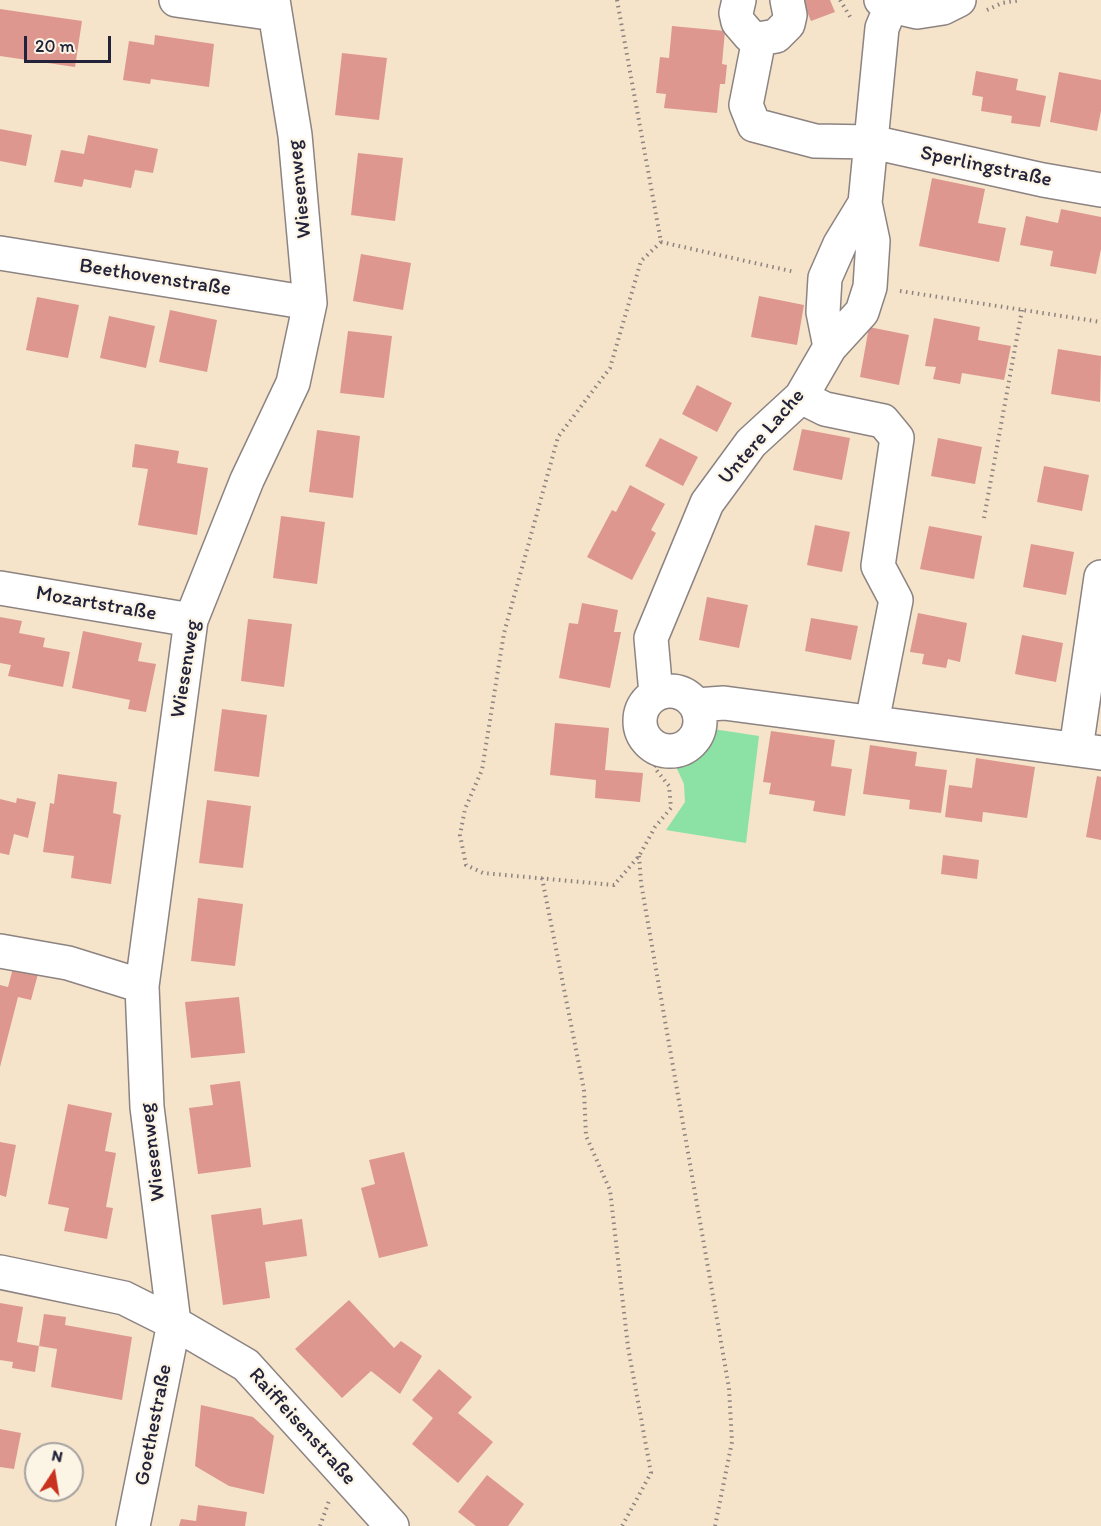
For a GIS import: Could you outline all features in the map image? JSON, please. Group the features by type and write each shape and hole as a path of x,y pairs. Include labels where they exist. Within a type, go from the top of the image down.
{"street":[{"path":"176,0 274,7"},
{"path":"739,0 736,13 738,22 750,36 759,39 776,36 788,24 790,15 787,0"},
{"path":"830,347 823,312 825,278 840,244 865,203 886,3 917,12 943,8 959,0"},
{"name":"Wiesenweg","path":"174,1323 147,1107 142,986 191,620 247,480 292,383 310,303 295,135 274,7"},
{"name":"Sperlingstraße","path":"759,39 746,105 754,126 815,141 872,142 1043,180 1101,190"},
{"name":"Untere Lache","path":"656,694 651,638 707,503 751,443 801,397 830,347 862,312 870,287 873,242 865,203"},
{"name":"Beethovenstraße","path":"0,253 310,303"},
{"path":"801,397 825,409 883,421 897,438 878,566 896,600 872,722"},
{"path":"696,705 723,703 1089,751 1101,577"},
{"name":"Mozartstraße","path":"0,588 191,620"},
{"path":"674,690 690,698 696,705 700,724 692,742 683,748 664,751 648,742 642,734 639,725 643,707 648,699 656,694 674,690"},
{"path":"0,951 68,963 142,986"},
{"name":"Raiffeisenstraße","path":"0,1272 124,1298 174,1323 246,1365 392,1526"},
{"name":"Goethestraße","path":"133,1526 174,1323"}],"path":[{"path":"617,0 661,242"},
{"path":"661,242 825,278"},
{"path":"661,242 641,261 610,368 558,436 504,633 482,770 465,808 460,835 466,865 483,873 614,885 639,856 655,827 671,808 669,786 654,767 664,751"},
{"path":"870,287 1101,322"},
{"path":"984,518 1022,310"},
{"path":"639,856 641,884 729,1388 732,1442 715,1526"},
{"path":"542,878 584,1090 586,1136 610,1190 628,1347 651,1473 622,1526"}],"green space":[{"path":"713,729 759,736 746,843 666,830 685,802 684,784 673,760 690,755 705,744"}],"building":[{"path":"802,0 830,0 835,12 811,21"},
{"path":"0,9 82,21 75,67 0,56"},
{"path":"672,26 725,31 722,64 727,65 725,84 720,84 717,113 664,108 666,94 656,93 660,57 669,58"},
{"path":"155,35 214,44 209,87 151,79 150,84 123,80 129,41 154,45"},
{"path":"342,53 387,58 379,120 335,115"},
{"path":"976,71 1018,79 1016,90 1046,96 1040,127 1011,123 1012,116 981,111 983,97 972,95"},
{"path":"1059,72 1101,80 1101,111 1097,131 1050,122"},
{"path":"0,129 32,135 26,166 0,161"},
{"path":"88,135 158,149 153,173 135,170 131,188 84,179 82,187 54,182 61,150 84,154"},
{"path":"358,153 403,158 395,221 351,215"},
{"path":"932,178 985,189 978,223 1006,228 999,262 919,246"},
{"path":"1061,209 1101,217 1101,249 1096,274 1050,266 1053,251 1020,245 1026,216 1058,223"},
{"path":"361,254 411,263 403,310 353,301"},
{"path":"759,296 804,305 797,345 751,337"},
{"path":"37,297 79,305 68,358 26,350"},
{"path":"170,310 217,320 207,372 159,362"},
{"path":"109,316 155,326 146,368 100,358"},
{"path":"934,318 980,327 978,340 1011,346 1004,380 962,373 960,384 933,379 936,367 925,366"},
{"path":"869,327 909,335 899,385 860,377"},
{"path":"348,331 392,336 384,398 340,393"},
{"path":"1058,349 1101,356 1100,402 1051,394"},
{"path":"697,385 732,403 717,432 682,414"},
{"path":"802,429 850,438 842,480 793,470"},
{"path":"317,430 360,436 353,498 309,492"},
{"path":"660,438 698,457 683,486 645,466"},
{"path":"938,438 982,447 975,484 931,476"},
{"path":"135,444 179,451 177,463 208,468 197,535 138,525 148,469 132,467"},
{"path":"1044,466 1089,475 1082,511 1037,502"},
{"path":"630,485 665,504 651,530 656,533 632,580 587,557 612,510 616,512"},
{"path":"281,516 325,522 317,584 273,578"},
{"path":"815,525 850,532 842,572 807,565"},
{"path":"929,526 982,536 974,579 920,569"},
{"path":"1031,544 1074,552 1066,595 1023,587"},
{"path":"707,597 748,605 739,648 699,640"},
{"path":"582,603 618,610 614,632 621,632 610,688 559,678 569,623 578,624"},
{"path":"918,613 967,623 960,662 948,659 946,668 922,664 924,654 910,652"},
{"path":"0,617 22,621 19,633 45,638 43,647 70,652 63,687 8,676 11,665 0,663"},
{"path":"811,618 858,626 851,660 805,651"},
{"path":"248,619 292,624 284,687 241,681"},
{"path":"83,631 142,643 138,661 156,664 146,712 128,709 130,700 72,688"},
{"path":"1022,635 1063,643 1056,682 1015,674"},
{"path":"222,709 267,715 259,777 214,771"},
{"path":"555,723 609,728 605,770 643,773 640,802 595,798 596,780 550,775"},
{"path":"771,731 835,740 831,766 852,769 845,816 813,811 815,801 769,794 771,783 763,782"},
{"path":"870,745 917,752 915,766 947,770 941,813 909,809 910,800 863,794"},
{"path":"976,758 1035,767 1027,818 983,812 982,822 945,817 949,785 972,788"},
{"path":"58,774 117,782 113,813 121,815 111,884 71,878 74,856 43,852 50,803 54,804"},
{"path":"1097,776 1101,777 1101,840 1086,837"},
{"path":"17,798 36,802 28,838 14,834 9,855 0,853 0,799 16,803"},
{"path":"207,800 251,806 243,868 199,863"},
{"path":"943,855 979,860 977,879 941,874"},
{"path":"198,898 243,904 235,966 191,961"},
{"path":"13,968 38,974 31,1000 18,997 0,1067 0,985 8,987"},
{"path":"239,997 245,1053 191,1058 185,1002"},
{"path":"240,1081 251,1167 198,1174 189,1108 213,1105 210,1085"},
{"path":"68,1104 112,1113 105,1151 116,1153 106,1207 113,1208 107,1239 64,1231 69,1208 48,1204"},
{"path":"0,1142 16,1145 6,1197 0,1195"},
{"path":"404,1152 428,1246 379,1258 361,1188 375,1184 369,1160"},
{"path":"261,1208 263,1225 302,1219 307,1256 265,1262 270,1298 223,1305 211,1215"},
{"path":"349,1300 394,1348 401,1341 422,1356 400,1394 371,1371 342,1398 295,1349"},
{"path":"0,1303 23,1307 17,1342 39,1346 35,1372 12,1368 13,1362 0,1360"},
{"path":"44,1314 66,1317 65,1325 132,1337 122,1400 51,1387 57,1349 39,1346"},
{"path":"439,1369 472,1397 458,1413 493,1442 458,1483 412,1444 433,1418 412,1400"},
{"path":"201,1405 253,1417 274,1436 264,1494 229,1486 195,1466"},
{"path":"0,1429 21,1433 14,1469 0,1467"},
{"path":"487,1475 524,1504 508,1526 476,1526 458,1512"},
{"path":"198,1505 247,1512 245,1526 179,1526 181,1519 196,1521"}]}
